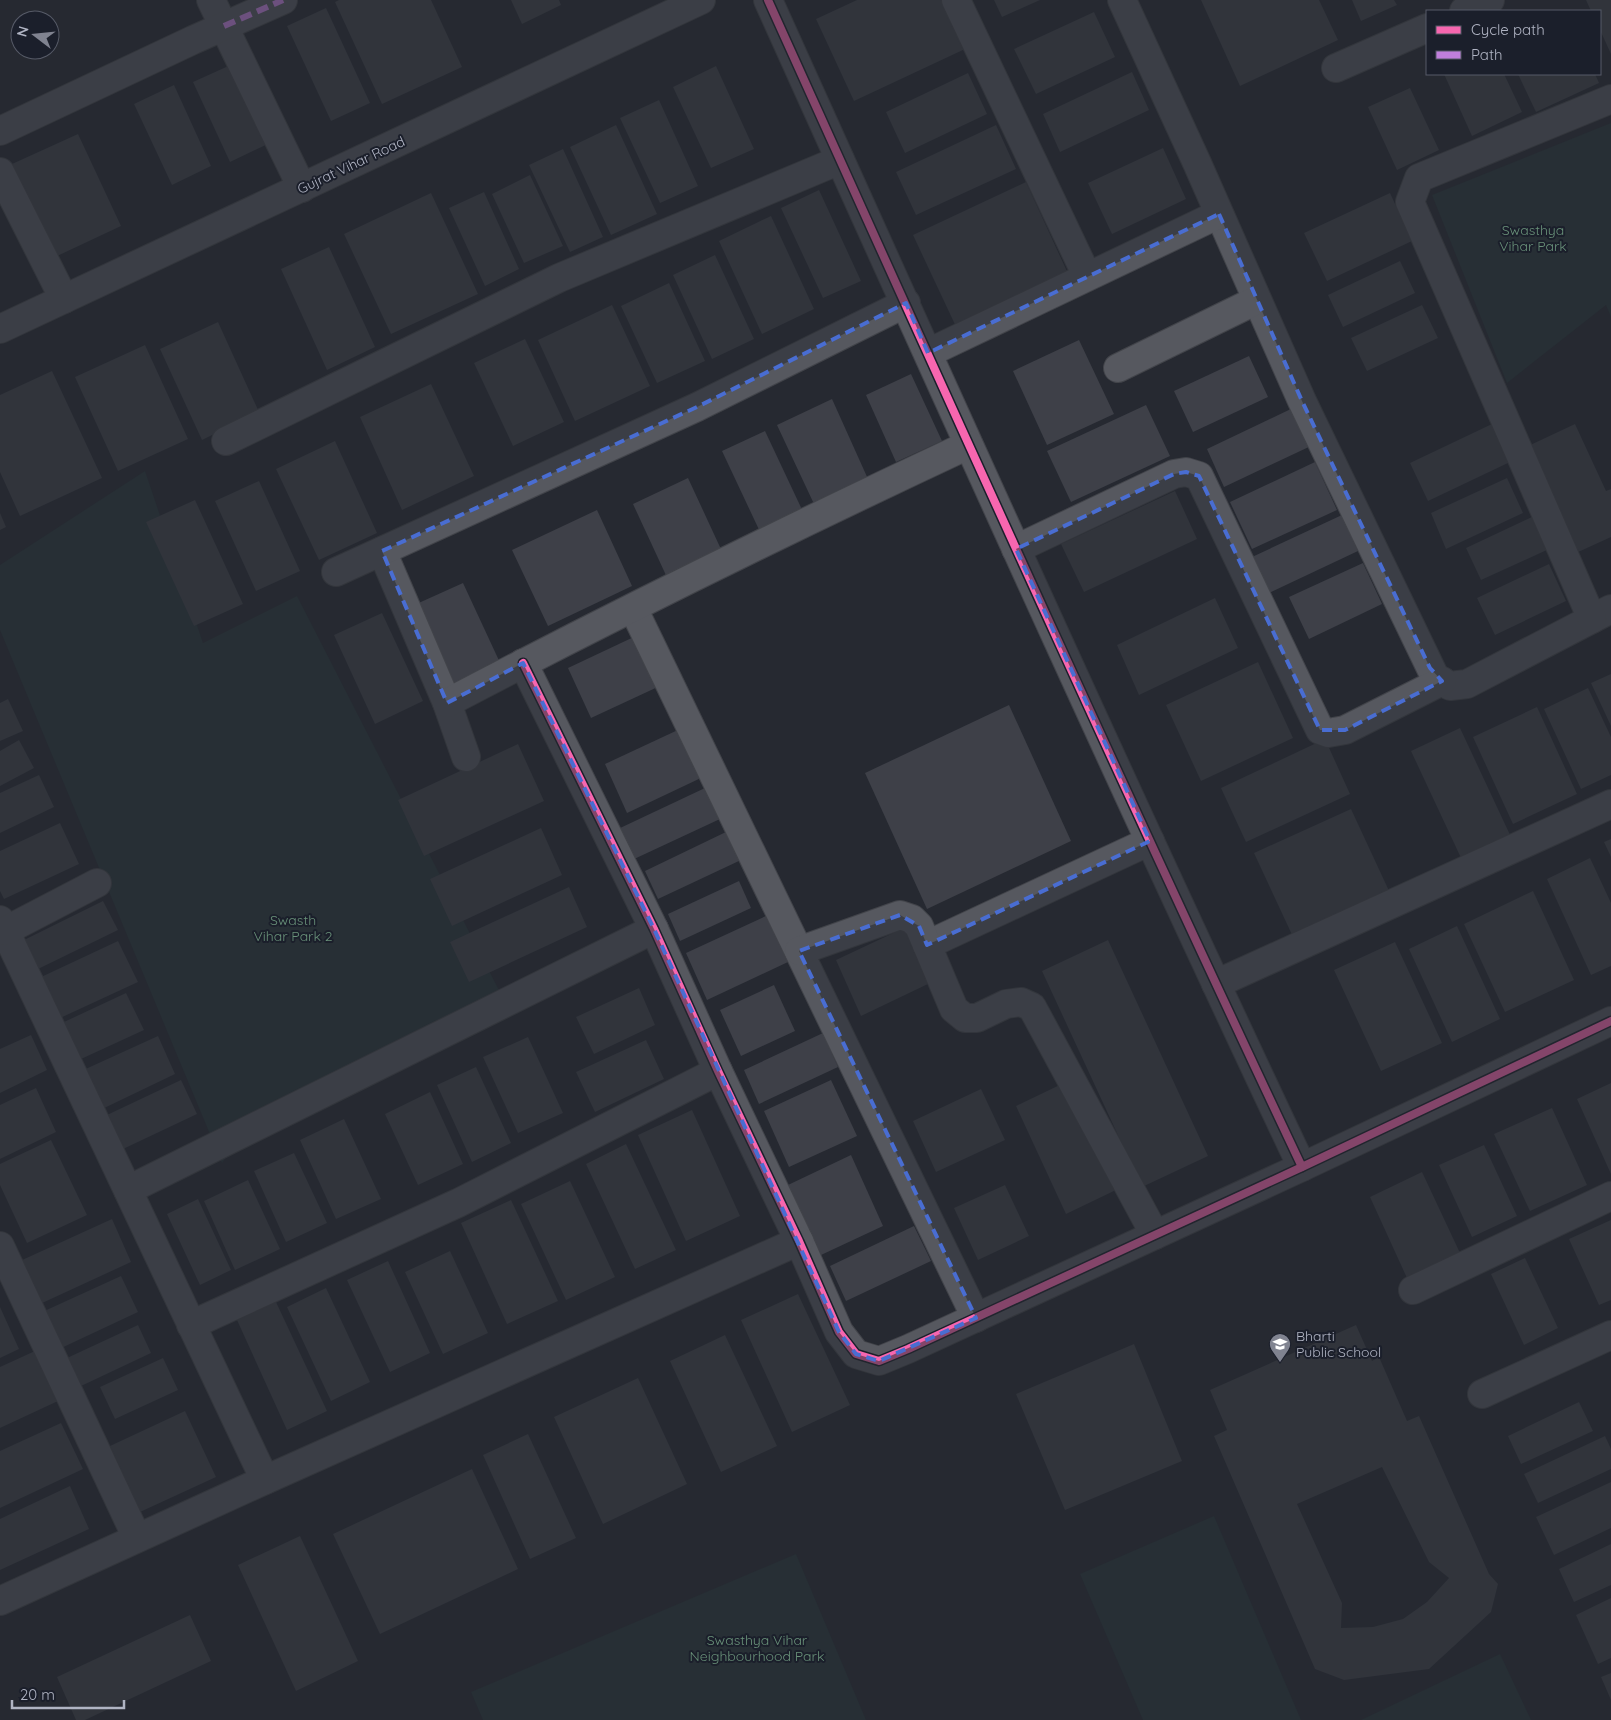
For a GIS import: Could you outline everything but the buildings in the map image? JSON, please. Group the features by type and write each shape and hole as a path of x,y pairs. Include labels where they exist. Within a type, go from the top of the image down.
{"street":[{"path":"211,0 302,188"},
{"path":"0,131 283,0"},
{"name":"Gujrat Vihar Road","path":"0,329 701,0"},
{"path":"768,0 906,303 968,445 1302,1167"},
{"path":"956,0 1087,276"},
{"path":"1122,0 1302,401 1435,677 1450,686 1467,684 1601,614 1410,202 1419,178 1611,99"},
{"path":"1466,10 1490,0"},
{"path":"1336,68 1426,28"},
{"path":"226,441 559,278 840,160"},
{"path":"0,172 64,299"},
{"path":"928,353 1219,214"},
{"path":"1118,368 1257,300"},
{"path":"336,572 697,407 906,303"},
{"path":"447,703 523,663 830,510 968,445"},
{"path":"1016,549 1174,474 1186,472 1199,476 1320,730 1328,732 1345,730 1442,681"},
{"path":"382,551 447,703 466,757"},
{"path":"633,608 976,1318"},
{"path":"523,663 654,929 718,1071 799,1241 839,1332 856,1354 879,1361 1302,1167 1611,1021"},
{"path":"1216,984 1611,804"},
{"path":"927,945 1150,841"},
{"path":"97,883 3,925 265,1480"},
{"path":"799,951 900,915 912,919 919,926 954,1009 965,1018 977,1018 1006,1004 1021,1002 1032,1007 1155,1234"},
{"path":"128,1190 654,929"},
{"path":"191,1325 458,1203 718,1071"},
{"path":"1413,1290 1611,1196"},
{"path":"0,1601 799,1241"},
{"path":"0,1246 137,1538"},
{"path":"1482,1394 1611,1335"}],"highlighted area":[{"path":"1219,214 1302,401 1430,668 1442,681 1345,730 1320,730 1199,476 1186,472 1174,474 1016,549 1150,841 927,945 919,926 900,915 799,951 976,1318 879,1361 856,1354 839,1332 654,929 523,663 447,703 382,551 697,407 906,303 928,353"}],"green space":[{"name":"Swasthya Vihar Park","path":"1611,123 1611,317 1606,305 1507,383 1432,195"},
{"name":"Swasth Vihar Park 2","path":"145,471 203,643 297,596 504,1000 255,1118 222,1163 0,630 0,565"},
{"path":"1214,1516 1301,1720 1143,1720 1080,1574"},
{"name":"Swasthya Vihar Neighbourhood Park","path":"796,1554 866,1720 483,1720 471,1692"},
{"path":"1500,1654 1531,1720 1361,1720"}],"marked path":[{"path":"224,26 283,0"}],"cycle path":[{"path":"768,0 1099,731 1302,1167"},
{"path":"523,663 654,929 718,1071 799,1241 839,1332 856,1354 879,1361 908,1349 1302,1167 1611,1021"}],"place":[{"name":"Bharti Public School","path":"1280,1363"}]}
